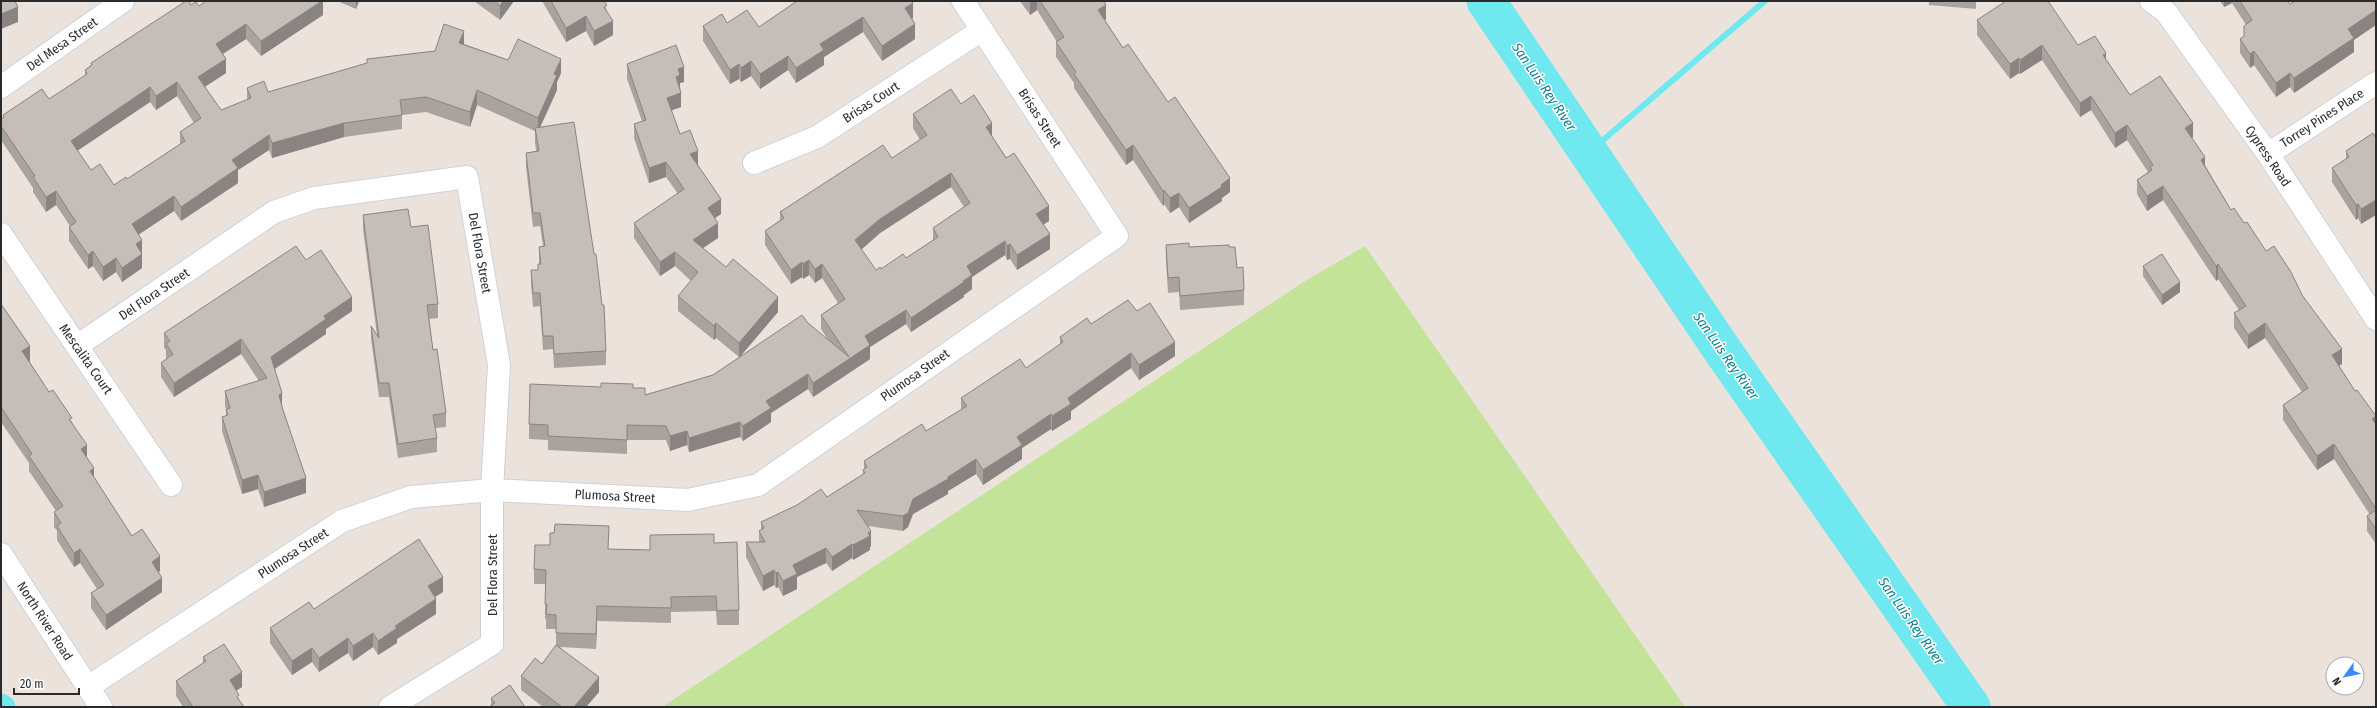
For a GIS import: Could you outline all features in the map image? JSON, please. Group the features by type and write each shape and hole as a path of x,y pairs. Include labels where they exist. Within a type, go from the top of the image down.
{"street":[{"name":"Del Mesa Street","path":"1,87 123,1"},
{"name":"Brisas Street","path":"963,1 1117,236"},
{"name":"Cypress Road","path":"2151,1 2166,12 2268,154 2376,319"},
{"name":"Brisas Court","path":"754,163 817,137 982,30"},
{"name":"Torrey Pines Place","path":"2268,154 2376,83"},
{"name":"Del Flora Street","path":"77,346 274,212 314,198 467,177 498,365 492,490 492,644 390,707"},
{"name":"Mescalita Court","path":"1,234 171,485"},
{"name":"Plumosa Street","path":"88,687 342,521 411,497 492,490 688,500 758,485 1117,236"},
{"name":"North River Road","path":"1,554 101,707"}],"green space":[{"path":"1365,246 1685,707 662,707 1305,281"}],"building":[{"path":"1,1 15,1 18,7 1,14"},
{"path":"186,1 189,1 191,5 196,2 199,6 206,1 322,1 261,41 246,24 216,44 226,59 198,77 221,110 251,98 247,88 264,81 268,92 367,63 367,59 435,51 444,24 464,31 459,43 508,60 518,39 561,59 554,74 557,75 538,118 477,90 470,112 426,97 400,100 402,115 344,123 272,143 269,135 232,160 238,168 181,207 174,196 132,224 142,240 136,244 142,254 122,268 116,258 103,267 93,251 88,255 69,227 76,222 56,191 46,197 33,177 35,176 1,126 1,119 4,117 3,115 42,89 49,99 87,74 85,70 92,65 91,63","holes":["177,82 201,118 180,132 185,141 127,179 126,177 114,185 100,164 91,170 71,141 150,87 156,96"]},
{"path":"494,1 503,1 500,6"},
{"path":"551,1 604,1 607,5 604,7 613,21 594,31 586,16 566,28"},
{"path":"797,1 912,1 913,3 905,8 915,24 882,46 863,17 820,44 824,50 796,68 788,56 760,74 751,61 741,68 739,64 730,70 703,26 722,14 727,23 747,10 759,27"},
{"path":"1040,1 1104,1 1106,5 1098,10 1123,48 1128,44 1168,102 1175,97 1230,178 1221,185 1222,187 1189,208 1179,193 1170,198 1164,190 1163,191 1133,145 1126,150 1074,74 1076,72 1056,42 1064,37"},
{"path":"2006,1 2048,1 2078,45 2095,36 2106,53 2103,55 2130,95 2160,76 2193,123 2185,128 2205,157 2201,160 2231,210 2234,208 2244,223 2247,222 2266,251 2274,246 2291,272 2302,295 2342,349 2332,355 2355,391 2357,390 2376,416 2372,419 2376,424 2376,509 2334,444 2317,456 2283,405 2308,388 2265,323 2248,335 2234,313 2246,306 2218,264 2216,266 2163,186 2147,196 2137,180 2152,170 2150,167 2153,165 2127,125 2115,133 2091,96 2080,103 2042,45 2020,60 2019,58 2010,64 1977,20"},
{"path":"2240,1 2287,1 2290,4 2295,1 2376,1 2376,10 2348,29 2354,38 2294,78 2290,73 2276,83 2254,51 2250,54 2240,39 2244,36 2244,26 2252,20"},
{"path":"676,45 684,67 678,69 680,75 676,77 681,93 667,98 680,134 690,130 698,151 690,154 721,199 708,208 718,223 693,240 726,267 733,259 778,297 739,343 716,323 714,326 678,296 698,272 675,252 660,262 634,223 684,189 666,162 649,168 634,124 646,120 627,64"},
{"path":"951,89 961,104 974,95 992,123 986,127 1006,158 1014,153 1049,206 1036,214 1050,234 1017,255 1010,244 1007,246 1005,241 967,266 972,275 963,281 964,282 911,318 906,310 865,336 870,345 813,383 808,374 766,401 771,408 743,426 740,422 689,438 687,431 670,436 666,426 627,425 627,440 548,436 548,425 529,424 530,384 601,387 601,383 633,384 633,388 645,388 645,395 713,375 802,315 808,323 849,357 821,315 845,299 822,264 815,269 809,260 803,264 802,262 791,270 765,231 784,218 780,212 883,145 892,158 927,135 913,114","holes":["951,173 970,203 933,228 938,237 906,258 903,254 881,269 880,267 876,270 855,240 880,219"]},
{"path":"574,122 594,254 596,254 602,305 604,305 606,351 554,354 553,336 543,336 540,293 533,293 531,270 538,270 538,264 541,264 539,247 545,246 540,213 533,213 526,153 539,151 535,128"},
{"path":"2373,133 2376,138 2376,200 2361,209 2358,204 2356,205 2332,168 2349,157 2346,151"},
{"path":"408,209 411,227 428,225 438,304 427,305 433,350 437,349 446,413 433,415 437,438 398,444 389,383 379,383 371,326 379,338 363,215"},
{"path":"1189,243 1189,247 1229,245 1229,247 1235,247 1237,268 1243,267 1244,290 1180,296 1179,277 1168,278 1166,245"},
{"path":"296,246 306,260 321,250 352,297 324,316 326,319 271,357 282,393 279,395 283,410 306,478 264,492 258,475 242,480 222,417 228,415 226,410 230,408 225,391 267,378 241,339 174,383 161,363 173,354 166,344 170,341 164,333"},
{"path":"2162,254 2180,282 2162,295 2143,266"},
{"path":"1128,300 1137,311 1150,303 1175,342 1139,365 1131,353 1068,398 1071,404 1052,416 1051,414 1017,437 1022,445 983,470 976,459 948,477 948,479 913,499 908,513 903,516 857,510 871,531 868,533 870,536 853,545 852,544 832,557 826,548 793,565 797,574 783,581 778,572 776,573 774,570 763,576 746,542 765,542 759,531 764,528 761,522 797,505 821,489 827,497 865,473 863,470 867,467 864,461 922,424 926,431 967,406 961,398 1020,359 1026,368 1063,342 1060,337 1087,318 1091,324"},
{"path":"1,304 30,346 22,351 49,392 53,390 72,418 69,419 87,445 81,449 94,468 90,471 132,536 142,529 160,556 152,562 162,578 106,615 91,593 104,585 80,549 74,553 57,526 61,523 54,512 63,506 29,456 32,454 1,407"},
{"path":"2376,510 2376,529 2367,516"},
{"path":"555,524 609,526 608,549 650,550 650,535 714,534 714,543 737,542 739,610 717,611 716,596 671,597 671,608 597,606 596,634 556,633 556,615 546,614 546,570 534,569 535,545 550,545 550,533 554,533"},
{"path":"419,539 443,577 428,586 436,599 395,626 397,628 378,641 373,633 353,646 348,638 319,658 312,648 292,661 270,628 309,602 314,609"},
{"path":"224,644 242,672 230,680 239,695 237,697 244,707 193,707 176,681 206,661 203,657"},
{"path":"556,645 599,677 574,707 562,707 521,676 535,658 542,664"},
{"path":"510,685 525,707 489,707 495,703 491,698"}],"waterway":[{"name":"San Luis Rey River","path":"1486,1 1725,354 1971,707"},
{"path":"1588,153 1765,1"}]}
